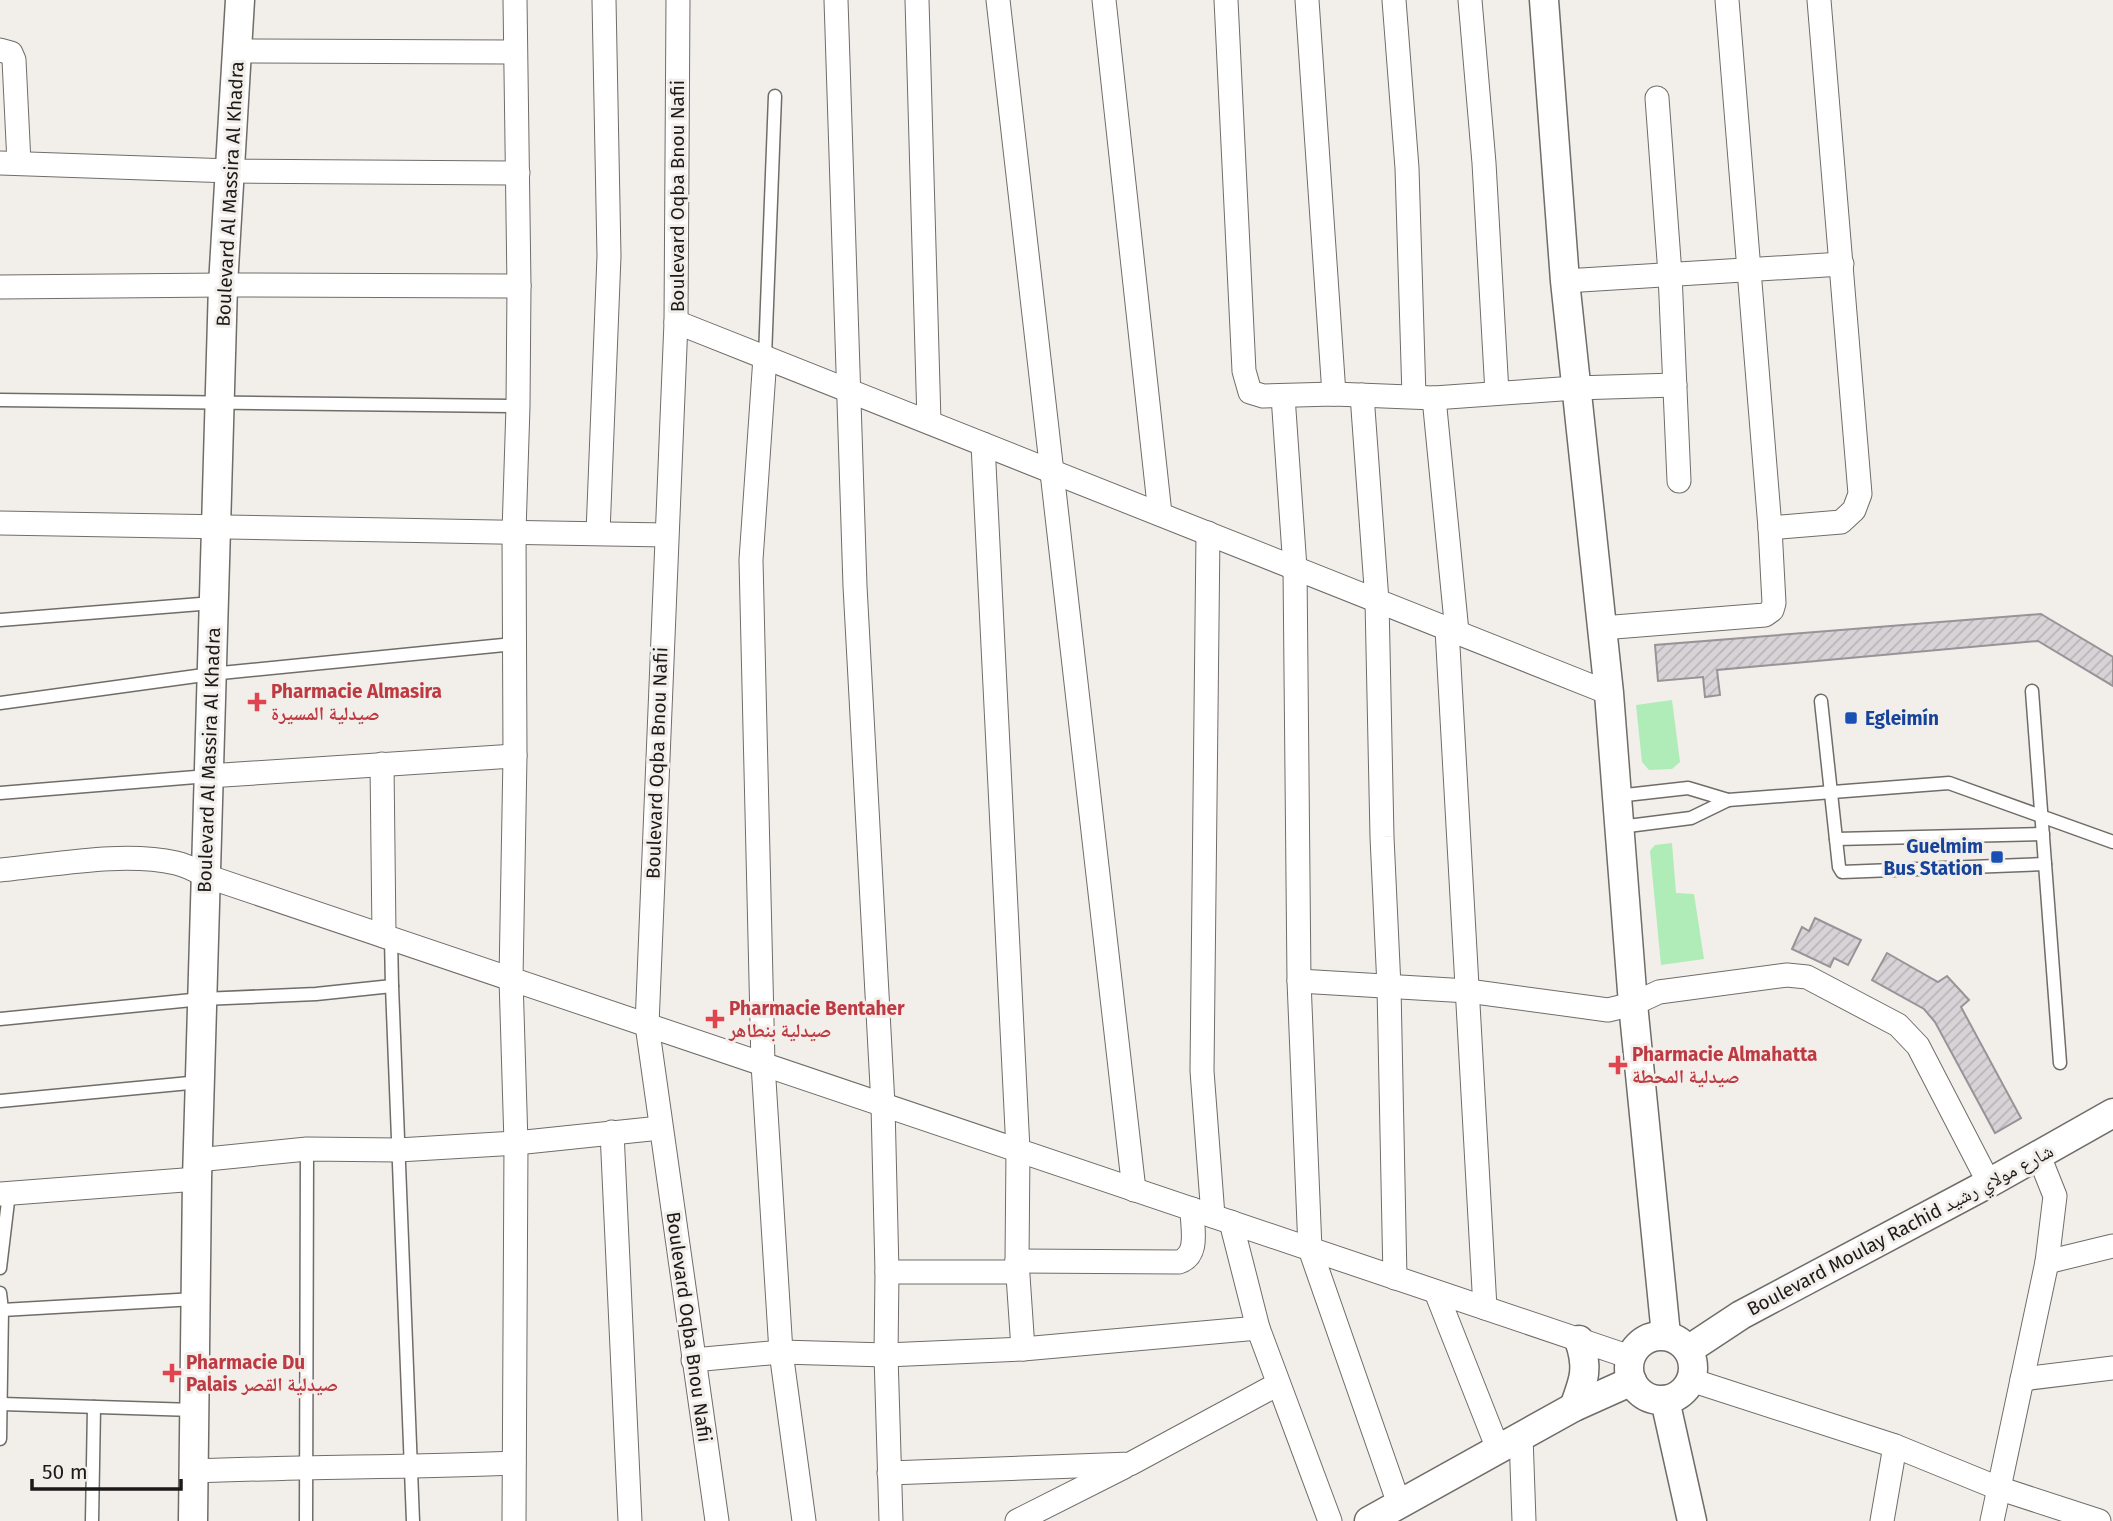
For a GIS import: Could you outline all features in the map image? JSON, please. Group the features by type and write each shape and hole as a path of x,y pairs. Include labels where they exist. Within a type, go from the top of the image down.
{"street":[{"name":"Boulevard Al Massira Al Khadra","path":"193,1521 197,1169 223,285 240,0"},
{"path":"514,1521 516,1143 511,979 515,756 514,532 519,286 515,0"},
{"path":"598,533 609,256 604,0"},
{"name":"Boulevard Oqba Bnou Nafii","path":"678,0 676,322 647,1025 718,1521"},
{"path":"836,0 862,725 883,1105 891,1521"},
{"path":"917,0 929,422"},
{"path":"998,0 1134,1190"},
{"path":"1104,0 1160,514"},
{"path":"1226,0 1244,371 1250,392 1263,396 1334,394 1424,397 1675,385"},
{"path":"1307,0 1334,394"},
{"path":"1394,0 1424,397 1452,631 1485,1308"},
{"path":"1470,0 1484,163 1497,393"},
{"path":"1545,0 1565,281 1609,693 1633,1004 1677,1343"},
{"path":"1602,628 1765,615 1772,610 1774,603 1727,0"},
{"path":"1770,528 1841,522 1854,510 1860,494 1819,0"},
{"path":"0,50 11,53 14,60 9,163 231,171 518,173"},
{"path":"238,51 515,52"},
{"path":"1657,98 1670,274 1679,481"},
{"path":"1565,281 1842,264"},
{"path":"0,287 519,286"},
{"path":"676,322 1609,693"},
{"path":"765,357 751,560 763,1064 780,1352 804,1521"},
{"path":"1362,395 1377,601 1395,1278"},
{"path":"1283,396 1295,568 1300,981 1310,1249 1399,1504"},
{"path":"983,444 1018,1150 1017,1266 1023,1349"},
{"path":"0,523 666,535"},
{"path":"1208,533 1202,1071 1212,1216 1258,1328 1330,1521"},
{"path":"208,776 515,756"},
{"path":"382,764 388,937"},
{"path":"0,870 110,859 178,863 206,876 1579,1340 1631,1369 1644,1396 1665,1400 1681,1394 1691,1380 1693,1361 1677,1343 1655,1336 1644,1340 1636,1347 1631,1369 1574,1407 1369,1521"},
{"path":"1300,981 1468,991 1608,1010 1633,1004 1659,992 1787,975 1807,977 1898,1025 1918,1046 1989,1183"},
{"name":"Boulevard Moulay Rachid شارع مولاي رشيد","path":"1677,1343 1741,1315 2113,1114"},
{"path":"4,1194 197,1169 307,1149 398,1150 516,1143 660,1128"},
{"path":"612,1132 630,1521"},
{"path":"1992,1521 2047,1262 2055,1196 2039,1156"},
{"path":"887,1272 1179,1262 1188,1259 1212,1216"},
{"path":"2047,1262 2113,1246"},
{"path":"1436,1292 1509,1443 1524,1521"},
{"path":"693,1360 780,1352 886,1355 1023,1349 1258,1328"},
{"path":"1574,1407 1585,1375 1586,1360 1579,1340"},
{"path":"2022,1379 2113,1368"},
{"path":"1691,1380 1895,1446 1998,1488 2099,1521"},
{"path":"1017,1521 1278,1384"},
{"path":"1665,1400 1692,1521"},
{"path":"1882,1521 1895,1446"},
{"path":"194,1471 306,1466 411,1467 514,1463"},
{"path":"889,1473 1130,1464"}],"lane":[{"path":"765,357 775,96"},
{"path":"0,400 518,406"},
{"path":"0,620 214,603"},
{"path":"0,703 211,674 514,644"},
{"path":"2032,691 2060,1063"},
{"path":"1821,701 1839,867 1845,873 2045,864"},
{"path":"0,793 208,776"},
{"path":"1617,796 1688,788 1728,800 1949,783 2113,842"},
{"path":"1620,827 1691,818 1728,800"},
{"path":"1836,839 2043,834"},
{"path":"388,937 413,1521"},
{"path":"0,1019 202,999 316,994 392,986"},
{"path":"0,1101 200,1082"},
{"path":"306,1521 307,1149"},
{"path":"0,1268 4,1194"},
{"path":"0,1293 0,1438"},
{"path":"2,1310 195,1299"},
{"path":"2,1404 195,1410"},
{"path":"92,1521 94,1407"}],"green space":[{"path":"1672,700 1680,762 1672,769 1649,770 1642,762 1636,705"},
{"path":"1672,843 1676,893 1694,894 1704,959 1661,965 1650,851 1655,845"}],"building":[{"path":"2041,614 2113,657 2113,686 2038,641 1717,670 1720,695 1705,697 1703,677 1658,681 1655,645"},
{"path":"1815,918 1861,940 1848,965 1834,958 1830,967 1792,949 1802,927 1809,931"},
{"path":"1887,953 1938,982 1947,976 1969,1000 1961,1007 2021,1118 1995,1133 1935,1022 1924,1009 1872,980"}],"place":[{"name":"Pharmacie Almasira صيدلية المسيرة","path":"257,702"},
{"name":"Egleimín","path":"1851,718"},
{"name":"Guelmim Bus Station","path":"1997,857"},
{"name":"Pharmacie Bentaher صيدلية بنطاهر","path":"715,1019"},
{"name":"Pharmacie Almahatta صيدلية المحطة","path":"1618,1065"},
{"name":"Pharmacie Du Palais صيدلية القصر","path":"172,1373"}]}
